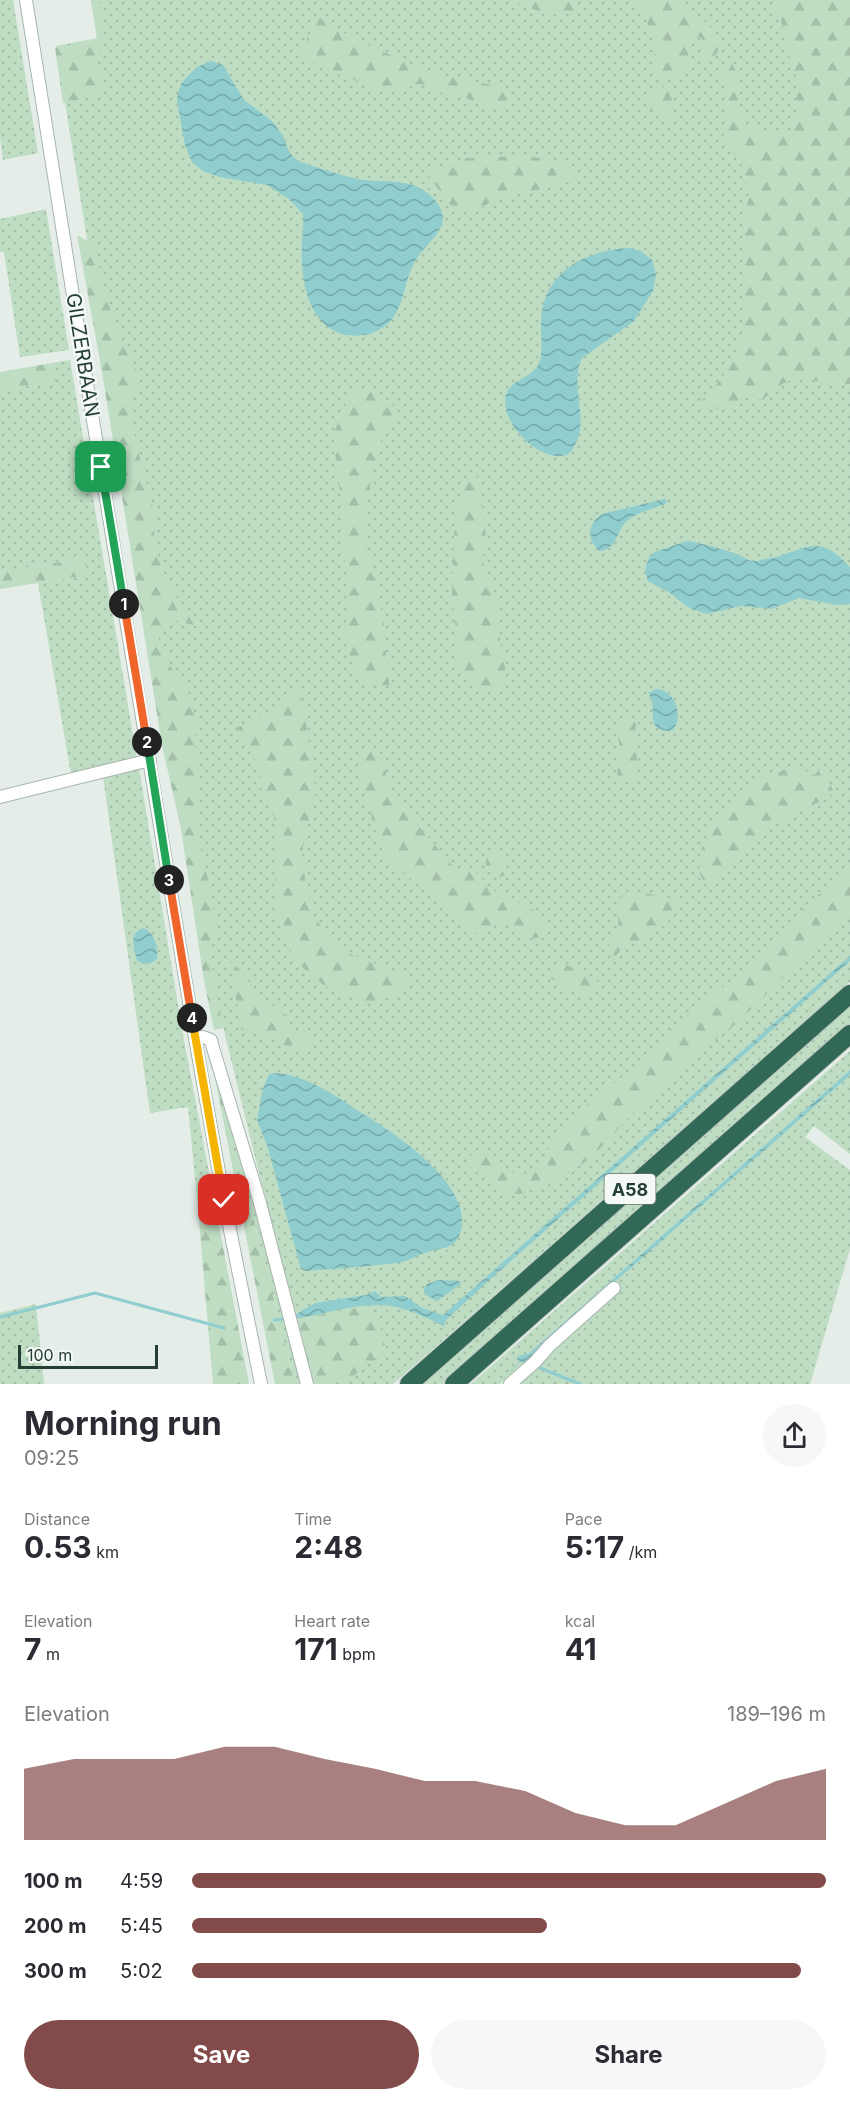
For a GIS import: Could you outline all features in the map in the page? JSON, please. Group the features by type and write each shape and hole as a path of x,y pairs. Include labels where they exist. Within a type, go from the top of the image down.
{"highway":[{"name":"A58","path":"409,1384 850,994"},
{"name":"A58","path":"454,1384 850,1034"}],"street":[{"name":"GILZERBAAN","path":"26,0 195,1038 224,1200 261,1384"},
{"path":"0,797 150,760"},
{"path":"195,1038 203,1037 211,1040 260,1203 307,1384"},
{"path":"510,1384 614,1288"}],"green space":[{"path":"0,0 13,0 38,153 3,160 0,137"},
{"path":"91,0 792,0 850,369 850,982 393,1384 314,1384 202,942 56,46 98,38"},
{"path":"91,0 99,0 103,29 98,63 103,80 103,96 79,97 79,100 63,103 55,48 97,40"},
{"path":"512,0 578,0 576,10 561,15 527,7"},
{"path":"639,0 680,0 689,12 710,26 718,41 717,53 710,62 704,61 701,54 703,40 700,37 688,40 688,73 673,78 660,76 652,67 656,47 643,8 637,5"},
{"path":"777,0 850,0 850,384 794,380 775,389 763,400 740,397 739,406 707,411 701,401 727,369 743,330 744,212 751,194 743,174 741,161 724,145 722,139 725,131 726,104 722,72 731,63 738,75 741,110 746,124 764,134 790,134 797,107 797,78 792,68 781,20 775,8"},
{"path":"318,17 353,38 431,73 511,89 506,108 490,107 461,96 437,92 422,84 406,89 371,89 356,80 322,69 301,52"},
{"path":"664,87 671,94 674,120 662,117 650,106 649,101 653,90"},
{"path":"521,156 565,161 574,167 576,173 573,179 564,184 495,199 477,211 453,208 426,173 466,158"},
{"path":"46,209 69,350 20,357 4,252 0,252 0,219"},
{"path":"77,235 93,244 114,324 138,376 132,405 132,420 155,514 154,539 161,567 194,625 171,620 164,623 159,630 159,640 173,672 188,691 196,720 195,746 199,759 200,837 218,936 209,950 223,1028 214,1030 204,981 181,829 162,745 102,372"},
{"path":"70,360 137,759 71,774 38,583 87,575 85,558 0,572 0,391 55,381 52,363"},
{"path":"52,363 56,381 0,391 0,372"},
{"path":"359,388 387,400 397,413 382,438 372,471 365,520 365,546 373,566 384,624 389,686 366,682 355,673 344,633 349,598 341,527 343,504 334,443 335,430 352,389"},
{"path":"473,475 479,478 486,537 483,563 498,604 500,639 506,674 505,683 500,689 483,693 456,669 458,646 452,598 456,517 464,480"},
{"path":"85,558 88,575 0,589 0,572"},
{"path":"298,690 304,708 315,785 315,799 305,830 302,854 313,915 330,939 350,954 406,976 407,987 378,1001 366,1001 337,992 311,975 291,952 279,923 275,897 277,843 275,821 262,791 259,767 251,753 235,736 236,728 264,715 290,693"},
{"path":"637,720 635,735 637,770 633,782 626,782 617,777 620,750 616,722"},
{"path":"365,750 377,751 386,757 386,775 395,798 456,870 479,873 490,888 535,911 546,924 540,936 526,937 515,928 499,922 481,936 392,863 380,846 359,775 359,758"},
{"path":"795,765 814,775 823,767 834,793 773,826 740,852 711,881 703,880 700,875 701,851 714,823 740,801 755,778 761,774 777,773"},
{"path":"139,768 183,1035 214,1199 197,1198 188,1107 150,1113 103,776"},
{"path":"500,853 508,858 505,875 497,878 488,871 486,860 487,856"},
{"path":"850,869 850,916 739,1021 696,1056 629,1117 591,1158 553,1183 520,1194 504,1192 470,1167 468,1158 472,1154 482,1153 518,1175 528,1173 538,1166 549,1149 583,1109 634,1067 680,1021 757,960 770,943 812,900"},
{"path":"634,891 669,898 681,905 661,928 652,935 624,947 616,956 608,953 610,936 618,928 619,901 624,892"},
{"path":"229,961 239,969 260,996 292,1019 288,1026 293,1034 304,1030 314,1038 302,1053 257,1032 242,1031"},
{"path":"562,964 579,969 597,980 597,988 590,995 574,992 550,978"},
{"path":"850,1005 850,1027 444,1384 419,1384"},
{"path":"850,1051 850,1070 529,1353 517,1359 527,1363 521,1365 500,1384 471,1384"},
{"path":"211,1058 216,1070 295,1384 275,1384"},
{"path":"216,1070 243,1157 303,1384 295,1384"},
{"path":"850,1072 850,1154 814,1126 805,1137 850,1170 850,1249 810,1384 515,1384 611,1282"},
{"path":"197,1198 214,1199 249,1384 213,1384"},
{"path":"36,1304 44,1384 0,1384 0,1313"},
{"path":"368,1306 383,1333 385,1351 343,1384 313,1384 295,1319"}],"water":[{"path":"211,61 223,65 244,100 272,121 283,136 293,157 301,162 351,177 406,183 423,190 440,207 443,216 442,225 413,265 397,310 392,319 383,327 359,336 340,333 325,324 313,309 304,280 303,214 289,199 267,185 220,177 203,171 192,162 185,145 177,101 178,92 182,82 197,67"},
{"path":"629,248 641,251 652,260 656,275 653,291 634,321 582,358 577,382 581,420 575,444 567,455 556,456 545,453 534,447 515,428 506,406 506,395 508,389 533,371 540,360 541,316 546,295 563,272 586,257"},
{"path":"665,499 667,501 665,504 638,514 625,523 609,548 599,551 595,546 590,531 594,522 602,514"},
{"path":"689,541 728,551 754,561 809,546 828,549 850,567 850,604 837,605 799,598 771,609 741,606 707,614 689,608 670,593 648,581 645,571 653,553"},
{"path":"656,689 668,694 676,705 678,719 672,731 663,730 654,723 648,693"},
{"path":"144,928 154,937 157,959 143,964 137,960 133,941 136,933"},
{"path":"850,956 850,961 495,1275 446,1320 444,1326 405,1309 381,1305 369,1305 295,1319 295,1315 315,1303 366,1295 375,1291 381,1297 405,1296 422,1308 443,1315"},
{"path":"850,1070 850,1075 535,1352 527,1363 521,1362 496,1384 520,1362 517,1359 518,1356 529,1353"},
{"path":"269,1074 296,1077 328,1092 388,1130 423,1158 452,1189 460,1206 462,1226 456,1241 448,1247 402,1262 306,1271 301,1269 267,1145 257,1120 263,1088"},
{"path":"438,1280 460,1281 461,1284 437,1301 424,1294 424,1289 427,1284"}],"waterway":[{"path":"0,1317 95,1293 224,1328"},
{"path":"274,1320 285,1319"},
{"path":"540,1368 580,1384"}],"route":[{"path":"101,467 203,1088 224,1200"}]}
